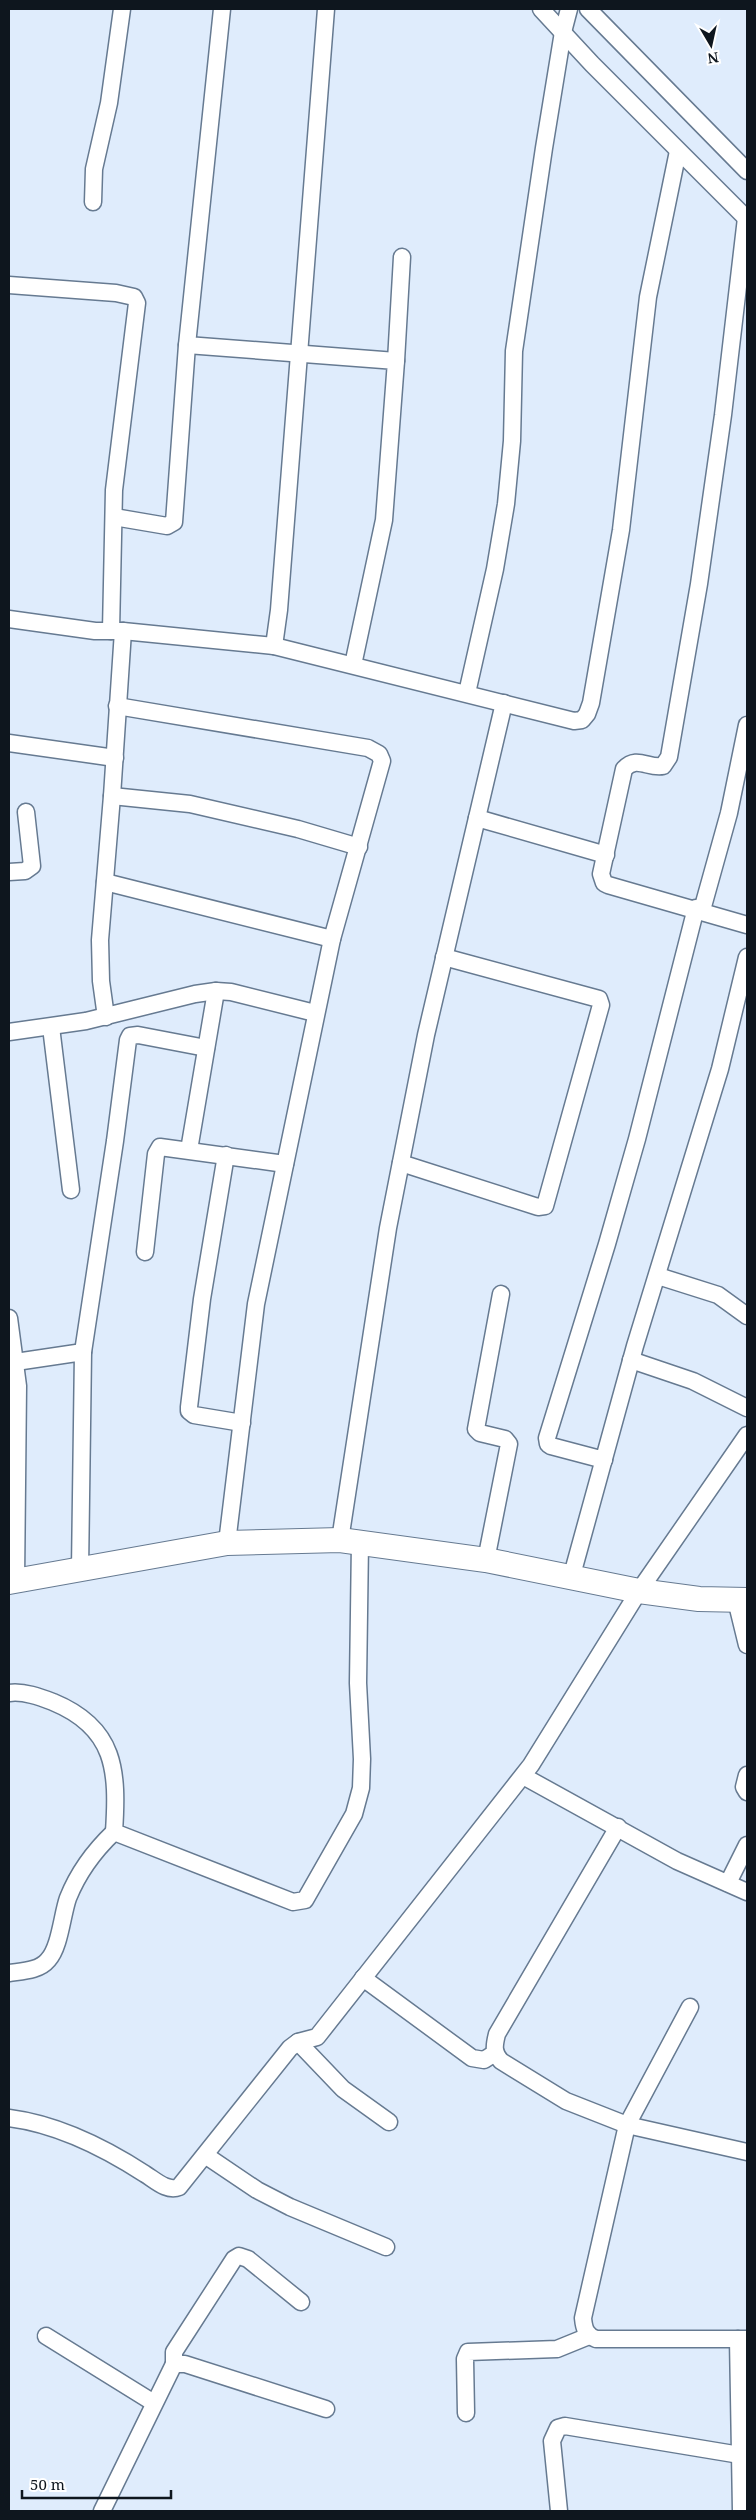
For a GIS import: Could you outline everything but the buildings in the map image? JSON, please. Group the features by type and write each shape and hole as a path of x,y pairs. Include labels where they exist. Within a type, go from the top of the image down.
{"street":[{"path":"93,202 94,169 109,102 122,9"},
{"path":"114,517 167,526 174,522 186,344 222,9"},
{"path":"274,646 279,610 326,9"},
{"path":"541,9 678,151 747,219 702,565 669,757 663,766 633,762 624,769 601,874 604,883 699,909 747,925"},
{"path":"467,693 495,569 506,504 512,441 514,351 526,258 563,32 569,9"},
{"path":"588,9 747,171"},
{"path":"9,619 73,628 274,646 574,721 582,720 591,704 621,530 648,297 678,151"},
{"path":"353,665 384,520 402,257"},
{"path":"9,285 116,293 134,297 137,303 114,490 117,706 115,758 100,940 101,981 106,1017"},
{"path":"186,344 396,361"},
{"path":"114,1832 293,1902 305,1900 354,1814 361,1788 362,1758 350,1541 388,1228 444,957 504,702"},
{"path":"117,706 368,748 379,754 382,761 332,939 315,1013 256,1304 227,1543"},
{"path":"604,1460 551,1446 548,1444 547,1438 634,1149 699,909 729,813 747,725"},
{"path":"9,742 115,758"},
{"path":"112,796 190,804 262,820 359,847"},
{"path":"9,872 25,871 32,866 26,812"},
{"path":"477,818 606,855"},
{"path":"105,882 332,939"},
{"path":"401,1163 538,1207 545,1206 601,1005 599,1000 444,957"},
{"path":"572,1575 632,1360 720,1069 747,957"},
{"path":"9,1032 52,1027 106,1017 195,994 216,991 231,992 315,1013"},
{"path":"188,1150 216,991"},
{"path":"52,1027 71,1190"},
{"path":"80,1570 83,1352 115,1141 128,1040 130,1036 138,1035 206,1048"},
{"path":"145,1252 157,1150 164,1146 285,1164"},
{"path":"226,1156 202,1299 189,1411 194,1415 242,1423"},
{"path":"658,1276 718,1296 747,1316"},
{"path":"486,1560 509,1444 505,1438 480,1433 476,1426 501,1294"},
{"path":"9,1318 12,1363 18,1386 13,1582 227,1543 350,1541 486,1560 572,1575 639,1591 699,1600 742,1600 747,1645"},
{"path":"12,1363 83,1352"},
{"path":"632,1360 694,1381 747,1408"},
{"path":"9,2118 24,2120 81,2140 130,2164 170,2189 179,2187 286,2053 298,2042 317,2037 523,1776 639,1591 747,1435"},
{"path":"9,1693 38,1696 64,1706 91,1723 103,1740 113,1768 116,1797 114,1832 92,1855 81,1872 68,1898 50,1959 34,1969 9,1973"},
{"path":"747,1775 744,1787 747,1792"},
{"path":"523,1776 678,1860 747,1892"},
{"path":"618,1827 497,2034 494,2045 495,2053 502,2061 566,2101 627,2125 747,2152"},
{"path":"728,1883 747,1845"},
{"path":"362,1978 472,2058 484,2060 495,2053"},
{"path":"589,2336 583,2318 627,2125 690,2007"},
{"path":"298,2042 343,2089 389,2122"},
{"path":"205,2155 258,2190 290,2207 386,2247"},
{"path":"102,2511 174,2364 174,2352 234,2259 238,2256 248,2259 301,2302"},
{"path":"46,2336 154,2403"},
{"path":"466,2413 465,2359 468,2352 556,2349 589,2336 596,2339 742,2339 741,2511"},
{"path":"174,2364 185,2364 326,2409"},
{"path":"559,2511 552,2441 558,2428 565,2426 740,2455"}]}
